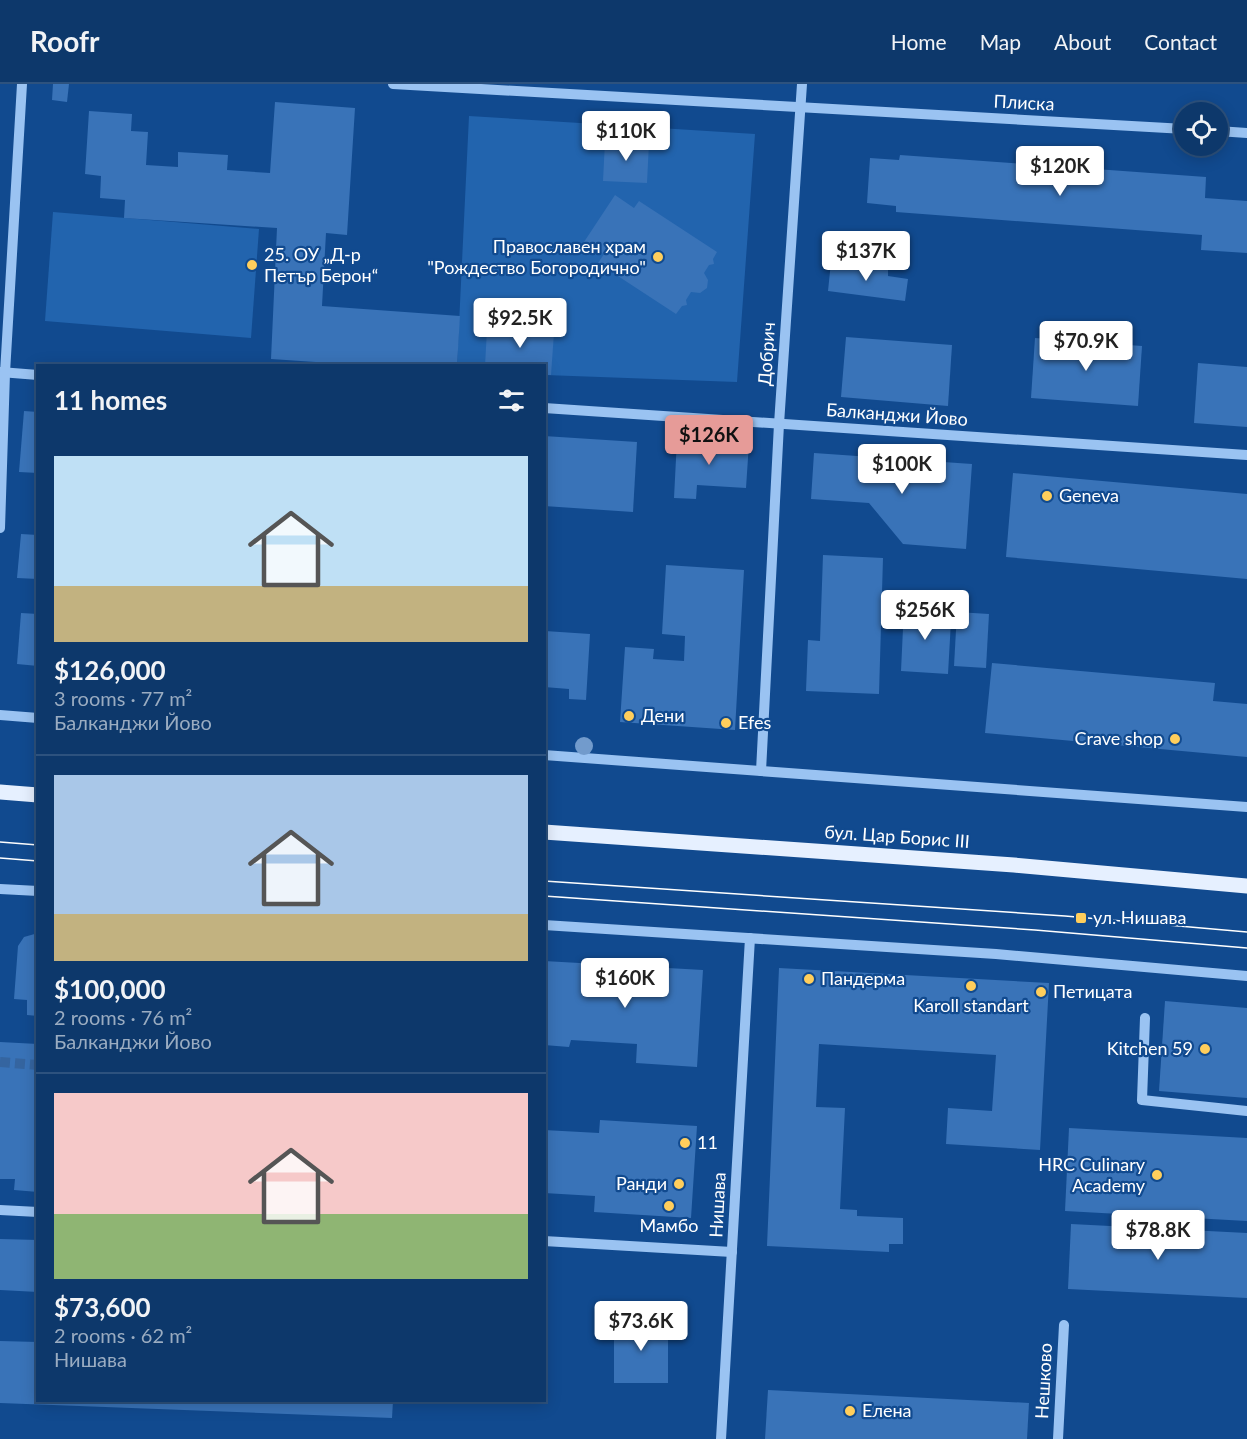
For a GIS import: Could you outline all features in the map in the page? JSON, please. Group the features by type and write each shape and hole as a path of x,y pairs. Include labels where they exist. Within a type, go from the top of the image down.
{"main road":[{"path":"0,792 36,795"},
{"name":"бул. Цар Борис III","path":"546,832 1038,867 1247,886"}],"street":[{"path":"0,528 3,372 22,84"},
{"name":"Плиска","path":"393,84 1174,128"},
{"name":"Добрич","path":"761,771 779,424 802,84"},
{"path":"1228,132 1247,133"},
{"path":"3,372 36,375"},
{"name":"Балканджи Йово","path":"546,408 1247,455"},
{"path":"0,715 36,718"},
{"path":"546,755 1247,807"},
{"path":"0,889 36,891"},
{"path":"546,925 996,954 1247,976"},
{"name":"Нишава","path":"721,1439 750,938"},
{"path":"1145,1018 1142,1100 1247,1111"},
{"path":"0,1210 36,1212"},
{"path":"546,1241 732,1252"},
{"name":"Нешково","path":"1058,1439 1064,1324"}],"shaded area":[{"path":"469,116 755,134 737,382 546,375 546,364 457,364"},
{"path":"53,212 259,229 251,338 45,321"}],"building":[{"path":"53,84 69,84 67,102 52,100"},
{"path":"275,102 355,108 347,235 326,233 322,306 460,316 457,364 345,364 271,359 277,228 124,218 125,200 100,198 101,176 85,174 89,111 132,114 131,131 148,132 146,165 178,167 178,152 228,155 227,170 270,173"},
{"path":"605,141 649,143 647,183 603,181"},
{"path":"900,155 1206,177 1205,198 1247,201 1247,253 1201,250 1202,235 896,212 896,206 867,203 870,158 899,160"},
{"name":"Православен храм \"Рождество Богородично\"","path":"615,195 634,208 639,201 717,252 713,259 714,264 709,265 704,273 708,280 707,288 700,293 691,292 686,300 687,305 682,306 676,314 598,263 604,254 584,242"},
{"path":"831,262 888,269 888,276 908,279 905,301 828,291"},
{"path":"487,329 554,333 551,375 546,375 546,364 485,364"},
{"path":"846,337 952,345 948,406 841,397"},
{"path":"1035,338 1142,346 1138,406 1031,398"},
{"path":"1198,363 1247,367 1247,427 1194,423"},
{"path":"24,411 36,412 36,473 19,472"},
{"path":"546,436 637,442 633,512 546,506"},
{"path":"677,439 749,443 746,488 697,485 696,499 674,498"},
{"path":"814,453 972,464 966,549 903,544 869,503 811,499"},
{"path":"1013,473 1247,494 1247,579 1006,557"},
{"path":"21,534 36,535 36,579 17,578"},
{"path":"823,555 883,558 879,694 806,691 808,640 820,641"},
{"path":"666,565 744,570 735,730 620,722 625,647 654,649 653,659 684,661 685,636 662,634"},
{"path":"904,607 941,609 940,621 951,621 948,674 901,671"},
{"path":"957,612 989,614 986,668 954,666"},
{"path":"21,613 36,614 36,666 17,664"},
{"path":"546,631 590,634 586,700 569,699 569,689 546,687"},
{"path":"992,663 1215,683 1213,701 1247,704 1247,757 985,733"},
{"path":"36,934 36,1016 27,1015 27,1000 14,999 18,946 24,937"},
{"path":"546,961 703,970 697,1067 636,1063 637,1044 571,1040 569,1047 546,1045"},
{"path":"779,968 1049,983 1040,1150 946,1144 948,1108 992,1111 996,1055 819,1044 816,1107 845,1108 840,1209 857,1210 857,1216 903,1218 903,1244 889,1244 889,1252 767,1246"},
{"name":"Kitchen 59","path":"1165,1001 1247,1008 1247,1098 1159,1091"},
{"path":"0,1042 36,1044 36,1192 14,1190 15,1179 0,1179"},
{"path":"600,1120 697,1126 691,1218 594,1212 595,1196 546,1193 546,1130 599,1133"},
{"name":"HRC Culinary Academy","path":"1069,1128 1247,1138 1247,1221 1065,1211"},
{"path":"1071,1224 1247,1233 1247,1298 1068,1289"},
{"path":"0,1239 36,1240 36,1292 0,1290"},
{"path":"614,1320 668,1320 668,1383 614,1383"},
{"path":"0,1341 36,1342 36,1402 393,1402 392,1418 0,1403"},
{"path":"768,1390 1029,1403 1027,1439 765,1439"}],"tunnel":[{"path":"0,1062 36,1065"}],"tram line":[{"path":"0,842 36,845"},
{"path":"0,858 36,861"},
{"path":"546,881 1065,916 1247,932"},
{"path":"546,896 1035,930 1247,948"}],"place":[{"name":"Православен храм \"Рождество Богородично\"","path":"658,257"},
{"name":"25. ОУ „Д-р Петър Берон“","path":"252,265"},
{"name":"Geneva","path":"1047,496"},
{"name":"Дени","path":"629,716"},
{"name":"Efes","path":"726,723"},
{"name":"Crave shop","path":"1175,739"},
{"name":"ул. Нишава","path":"1081,918"},
{"name":"Пандерма","path":"809,979"},
{"name":"Karoll standart","path":"971,986"},
{"name":"Петицата","path":"1041,992"},
{"name":"Kitchen 59","path":"1205,1049"},
{"name":"11","path":"685,1143"},
{"name":"HRC Culinary Academy","path":"1157,1175"},
{"name":"Ранди","path":"679,1184"},
{"name":"Мамбо","path":"669,1206"},
{"name":"Елена","path":"850,1411"}]}
